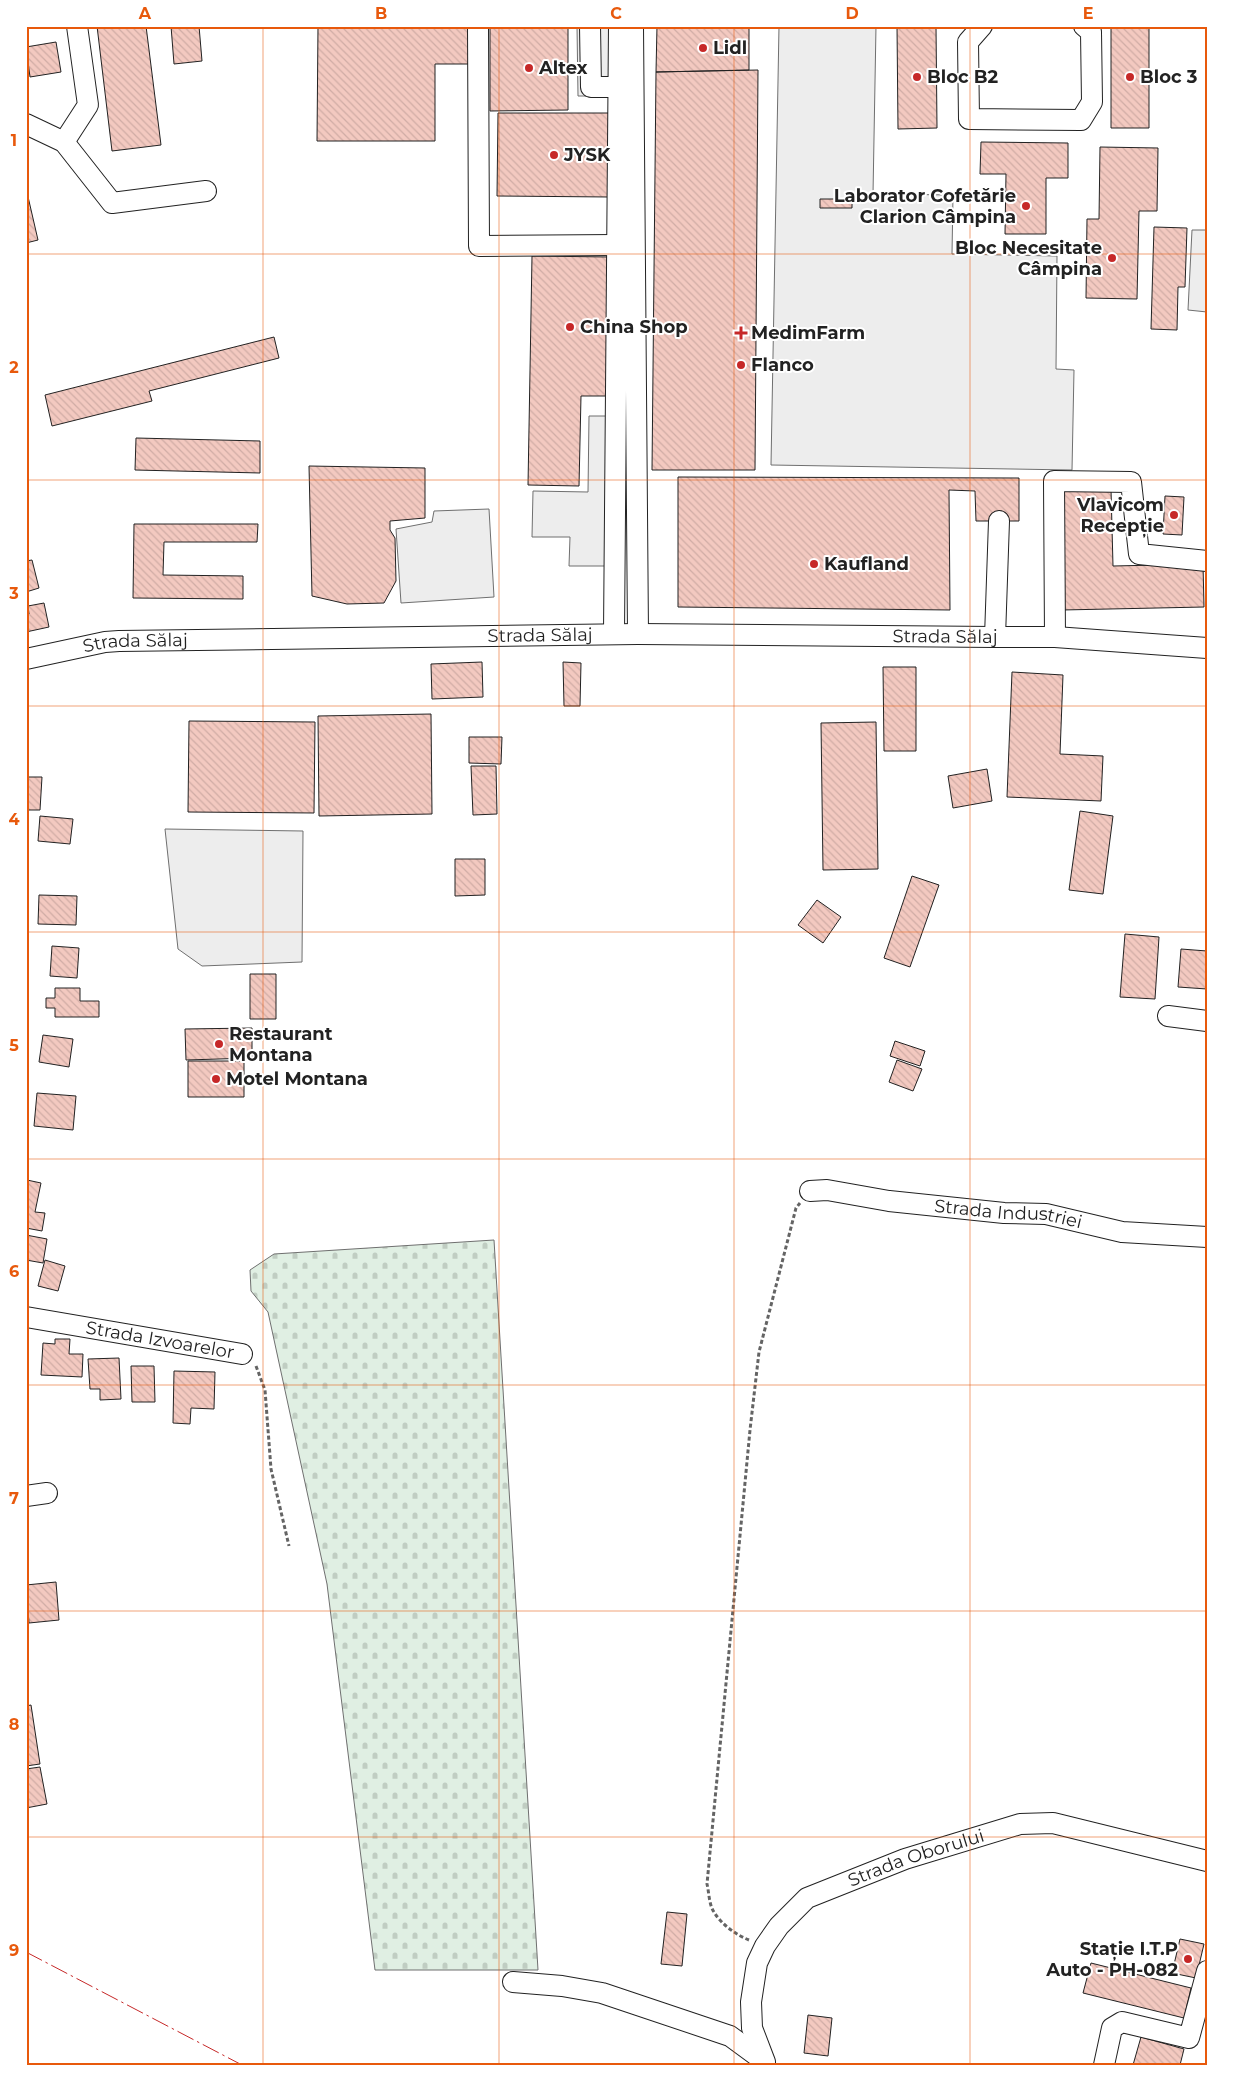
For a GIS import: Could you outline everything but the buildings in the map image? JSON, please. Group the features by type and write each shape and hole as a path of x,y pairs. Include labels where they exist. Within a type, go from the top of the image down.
{"street":[{"path":"64,142 88,106 77,26"},
{"path":"478,26 479,246 617,245"},
{"path":"590,26 591,87 620,87"},
{"path":"614,634 620,87 619,26"},
{"path":"633,26 638,634"},
{"path":"982,26 968,42 969,119 1081,120 1092,102 1091,32 1084,26"},
{"path":"26,124 64,142 112,203 206,191"},
{"path":"1055,637 1054,480 1131,482 1140,554 1207,561"},
{"path":"995,636 999,521"},
{"name":"Strada Sălaj","path":"26,660 104,642 119,641 614,634 1055,637 1207,648"},
{"path":"1168,1016 1207,1021"},
{"name":"Strada Industriei","path":"810,1191 827,1190 889,1201 984,1212 1046,1214 1122,1232 1207,1237"},
{"name":"Strada Izvoarelor","path":"26,1317 242,1354"},
{"path":"26,1496 47,1493"},
{"name":"Strada Oborului","path":"766,2063 752,2028 751,2002 757,1963 765,1946 779,1926 807,1898 904,1860 1020,1824 1053,1823 1207,1861"},
{"path":"1104,2065 1112,2028 1122,2022 1189,2038 1207,1971"},
{"name":"Strada Oborului","path":"513,1982 562,1986 602,1993 730,2036 766,2063"}],"path":[{"path":"765,1946 742,1937 713,1912 707,1884 759,1352 796,1208 810,1191"},
{"name":"Strada Izvoarelor","path":"242,1354 254,1362 265,1390 271,1469 289,1546"}],"green space":[{"path":"494,1240 538,1970 375,1970 327,1584 268,1312 251,1291 250,1270 274,1254"}],"shaded area":[{"path":"577,26 612,26 612,96 578,96"},
{"path":"779,26 876,26 873,194 953,195 952,254 1057,256 1056,369 1074,370 1072,470 771,465"},
{"path":"1192,230 1207,230 1207,312 1188,310"},
{"path":"589,416 611,416 610,566 569,566 570,537 532,537 533,491 588,492"},
{"path":"489,509 494,597 401,603 396,529 432,522 434,511"},
{"path":"165,829 303,831 302,962 202,966 178,949"}],"power":[{"path":"26,1952 242,2065"}],"place":[{"name":"Lidl","path":"703,48"},
{"name":"Altex","path":"529,68"},
{"name":"Bloc B2","path":"917,77"},
{"name":"Bloc 3","path":"1130,77"},
{"name":"JYSK","path":"554,155"},
{"name":"Laborator Cofetărie Clarion Câmpina","path":"1026,206"},
{"name":"Bloc Necesitate Câmpina","path":"1112,258"},
{"name":"China Shop","path":"570,327"},
{"name":"MedimFarm","path":"741,333"},
{"name":"Flanco","path":"741,365"},
{"name":"Vlavicom Recepție","path":"1174,515"},
{"name":"Kaufland","path":"814,564"},
{"name":"Restaurant Montana","path":"219,1044"},
{"name":"Motel Montana","path":"216,1079"},
{"name":"Stație I.T.P Auto - PH-082","path":"1188,1959"}]}
